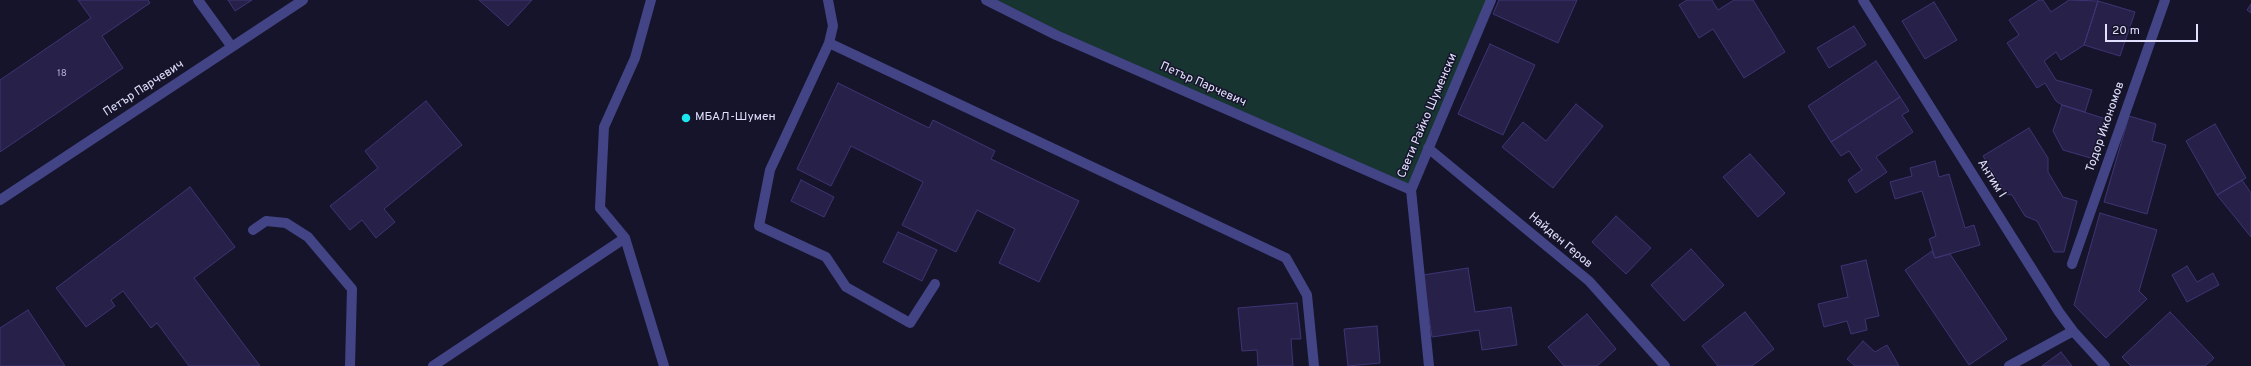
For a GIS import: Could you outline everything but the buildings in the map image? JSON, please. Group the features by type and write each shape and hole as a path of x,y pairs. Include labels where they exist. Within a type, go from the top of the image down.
{"street":[{"path":"198,0 232,47"},
{"name":"Петър Парчевич","path":"0,200 303,0"},
{"path":"651,0 635,58 604,127 600,208 625,238 664,366"},
{"path":"828,0 833,26 829,44 770,170 759,226 826,256 846,287 910,323 935,284"},
{"name":"Петър Парчевич","path":"986,0 1056,35 1411,190"},
{"name":"Свети Райко Шуменски","path":"1429,366 1411,190 1491,0"},
{"name":"Антим I","path":"1863,0 2059,312 2073,331 2106,366"},
{"name":"Тодор Икономов","path":"2072,264 2165,0"},
{"path":"829,44 1286,258 1307,295 1314,366"},
{"name":"Найден Геров","path":"1428,148 1589,281 1665,366"},
{"path":"252,230 266,221 286,223 308,237 352,289 350,366"},
{"path":"433,366 625,238"},
{"path":"2009,366 2073,331"}],"green space":[{"path":"986,0 1491,0 1411,190"}],"place":[{"name":"МБАЛ-Шумен","path":"686,118"}]}
